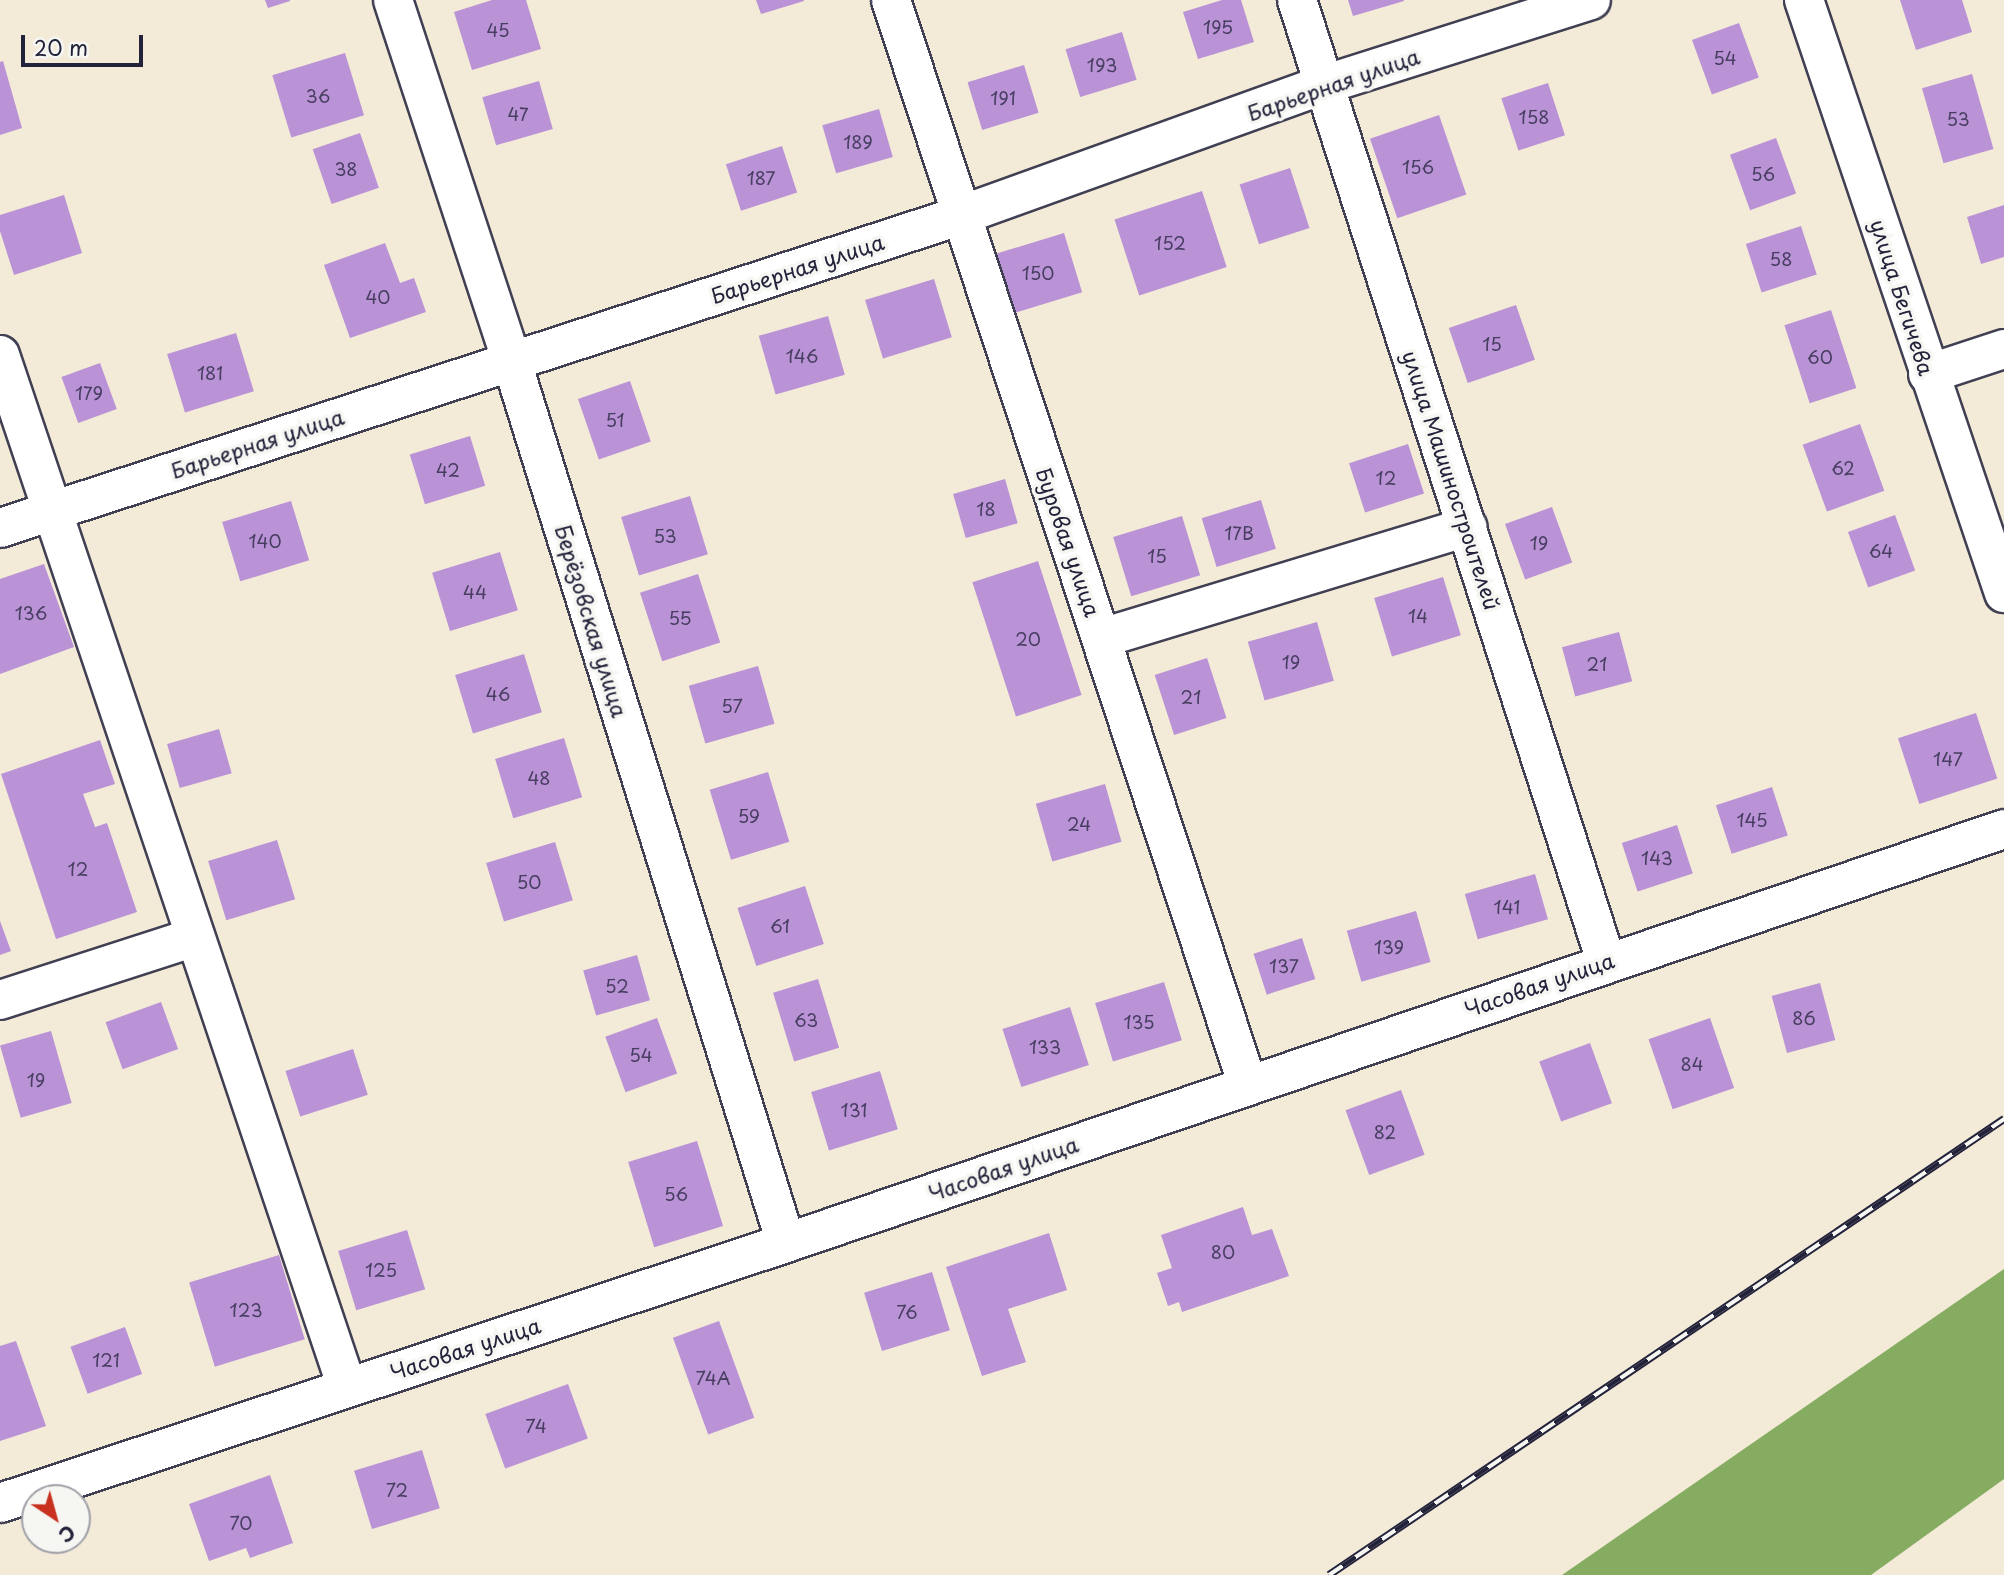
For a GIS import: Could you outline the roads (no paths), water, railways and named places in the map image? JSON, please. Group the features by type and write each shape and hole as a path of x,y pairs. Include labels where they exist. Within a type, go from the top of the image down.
{"street":[{"name":"Берёзовская улица","path":"393,0 511,359 786,1243"},
{"name":"Буровая улица","path":"891,0 959,216 1247,1083"},
{"name":"улица Машиностроителей","path":"1297,0 1606,961"},
{"name":"Барьерная улица","path":"0,528 511,359 959,216 1323,85 1591,0"},
{"name":"улица Бегичева","path":"1804,0 2004,593"},
{"path":"1928,374 2004,349"},
{"path":"0,355 347,1387"},
{"path":"1101,638 1467,527"},
{"name":"Часовая улица","path":"0,1503 786,1243 1247,1083 2004,829"},
{"path":"0,1000 195,937"}],"railway":[{"path":"1329,1575 2004,1119"}]}
